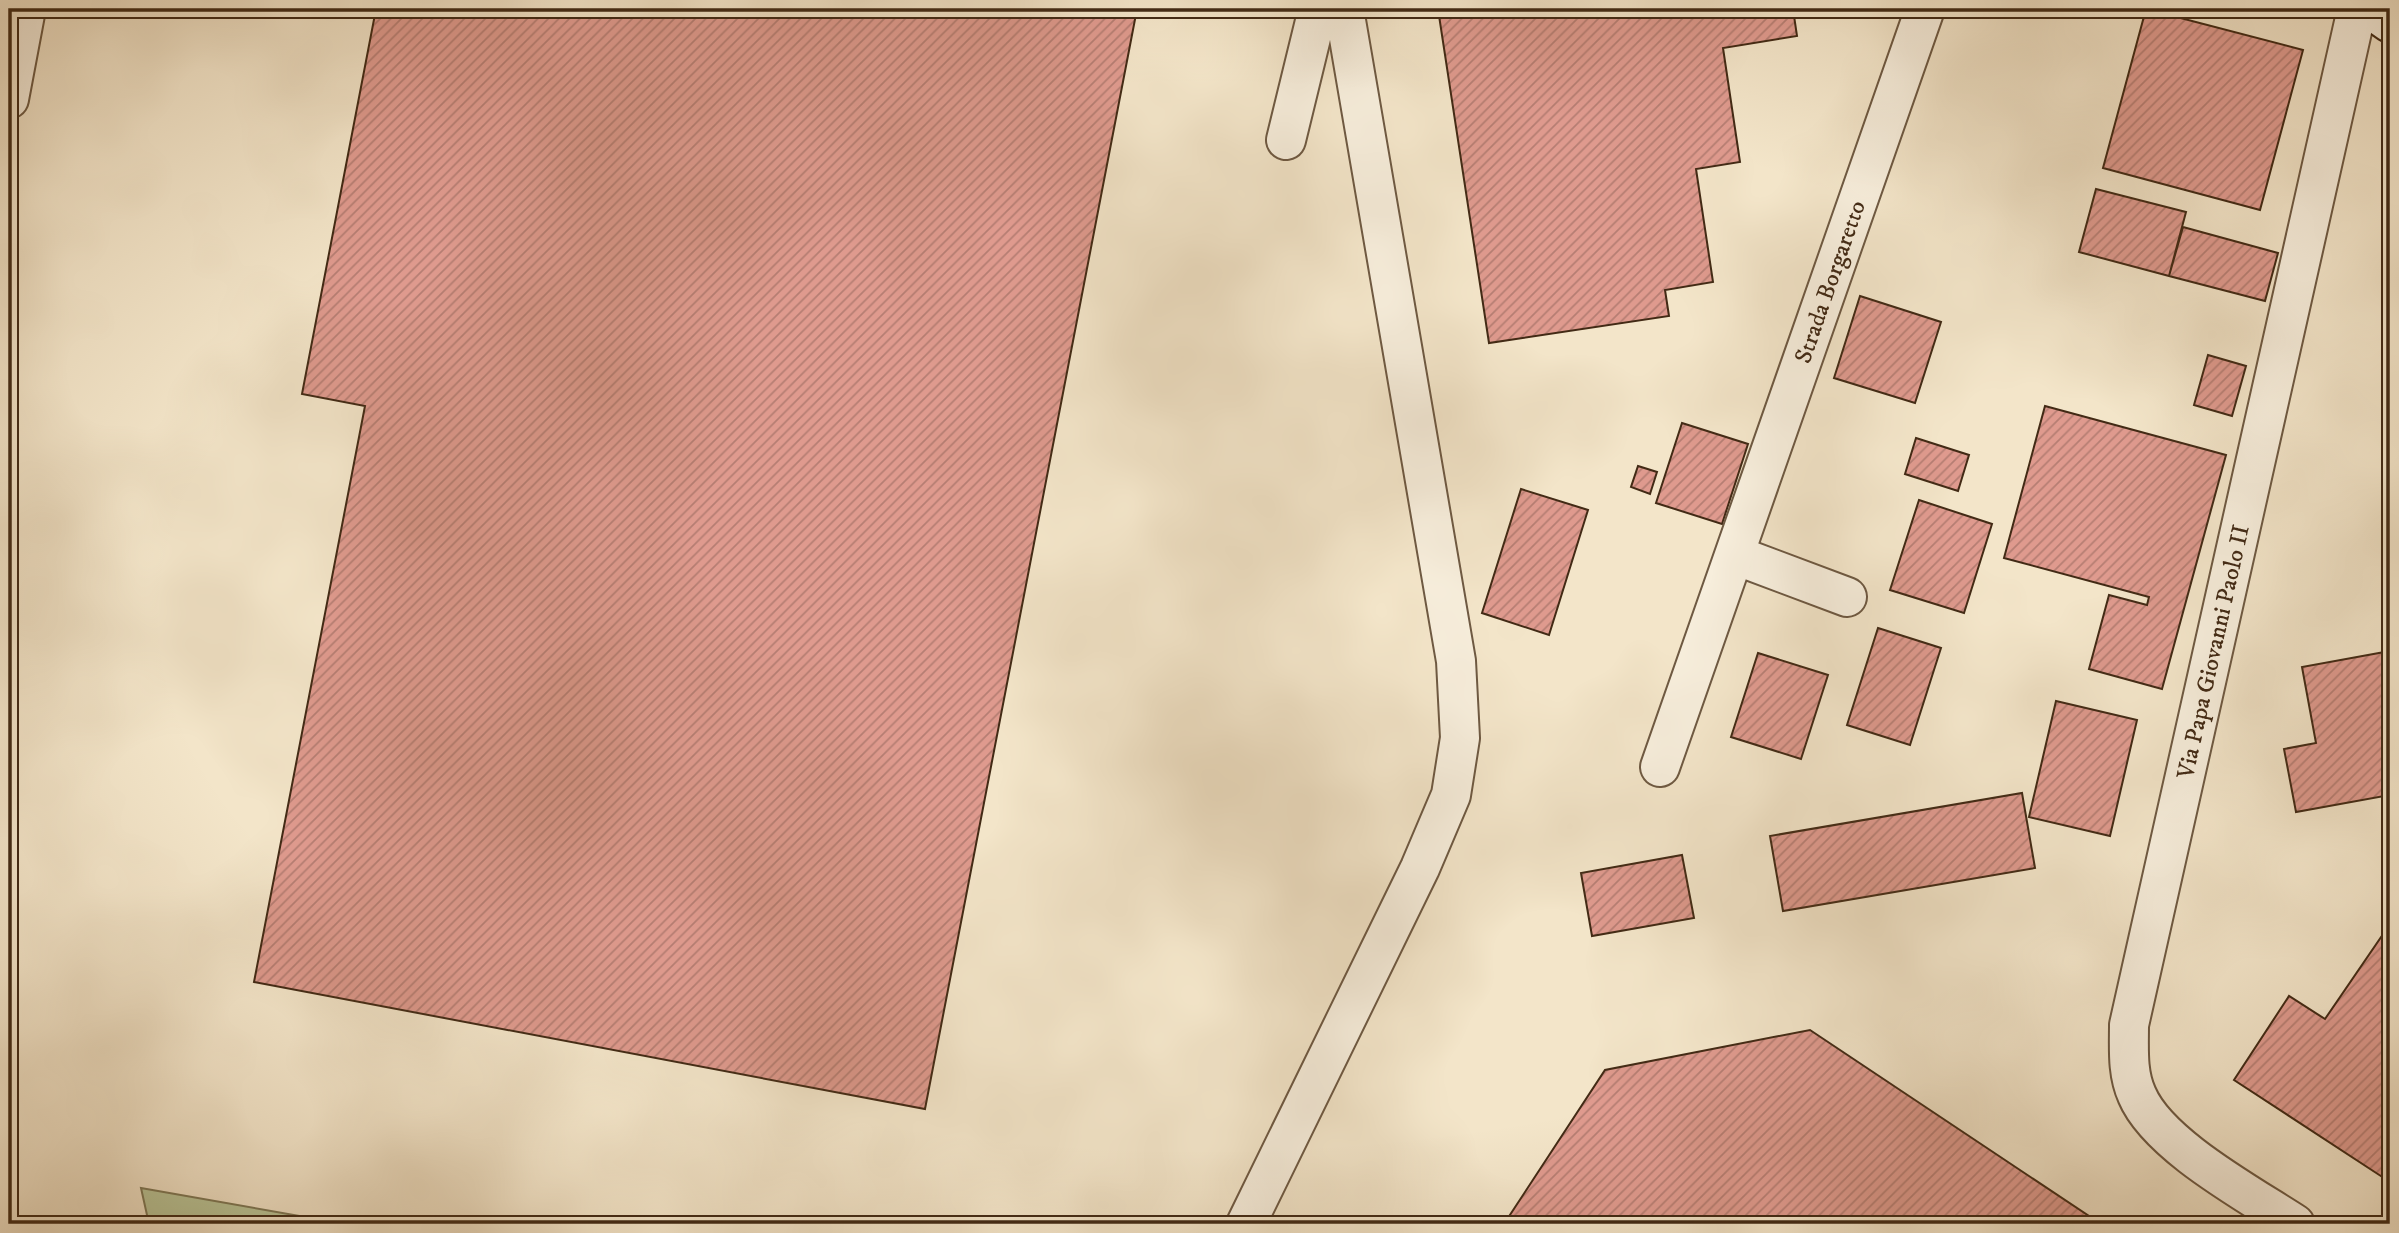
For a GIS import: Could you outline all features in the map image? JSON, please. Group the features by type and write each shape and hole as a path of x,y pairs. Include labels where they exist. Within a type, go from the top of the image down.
{"street":[{"path":"9,99 26,9"},
{"path":"1286,141 1318,9"},
{"path":"1246,1224 1420,868 1451,795 1460,738 1457,661 1344,9"},
{"name":"Strada Borgaretto","path":"1660,767 1925,9"},
{"name":"Via Papa Giovanni Paolo II","path":"2295,1224 2184,1152 2158,1125 2137,1097 2130,1071 2129,1025 2357,9"},
{"path":"2370,9 2390,23"},
{"path":"1735,555 1847,597"}],"green space":[{"path":"141,1188 345,1224 149,1224"}],"building":[{"path":"376,9 1137,9 925,1109 254,982 365,406 302,394"},
{"path":"1438,9 1793,9 1797,36 1723,48 1740,162 1696,169 1713,282 1665,290 1669,316 1489,343"},
{"path":"2146,9 2303,50 2260,210 2103,168"},
{"path":"2096,189 2186,212 2169,276 2079,252"},
{"path":"2183,227 2278,253 2265,301 2169,276"},
{"path":"1860,296 1941,322 1915,403 1834,378"},
{"path":"2208,355 2246,366 2232,416 2194,405"},
{"path":"2045,406 2226,455 2162,689 2089,669 2109,595 2147,605 2149,597 2004,558"},
{"path":"1682,423 1748,444 1722,524 1656,503"},
{"path":"1916,438 1969,455 1958,491 1905,474"},
{"path":"1638,466 1657,472 1650,494 1631,487"},
{"path":"1521,489 1588,510 1549,635 1482,613"},
{"path":"1919,500 1992,524 1964,613 1890,590"},
{"path":"1878,628 1941,648 1910,745 1847,725"},
{"path":"2390,651 2390,795 2296,812 2284,749 2316,743 2302,667"},
{"path":"1758,653 1828,675 1801,759 1731,737"},
{"path":"2056,701 2137,720 2110,836 2029,817"},
{"path":"2022,793 2035,868 1783,911 1770,836"},
{"path":"1682,855 1694,918 1592,936 1581,873"},
{"path":"2390,924 2390,1182 2234,1080 2289,996 2325,1019"},
{"path":"1810,1030 2101,1224 1504,1224 1605,1070"}]}
